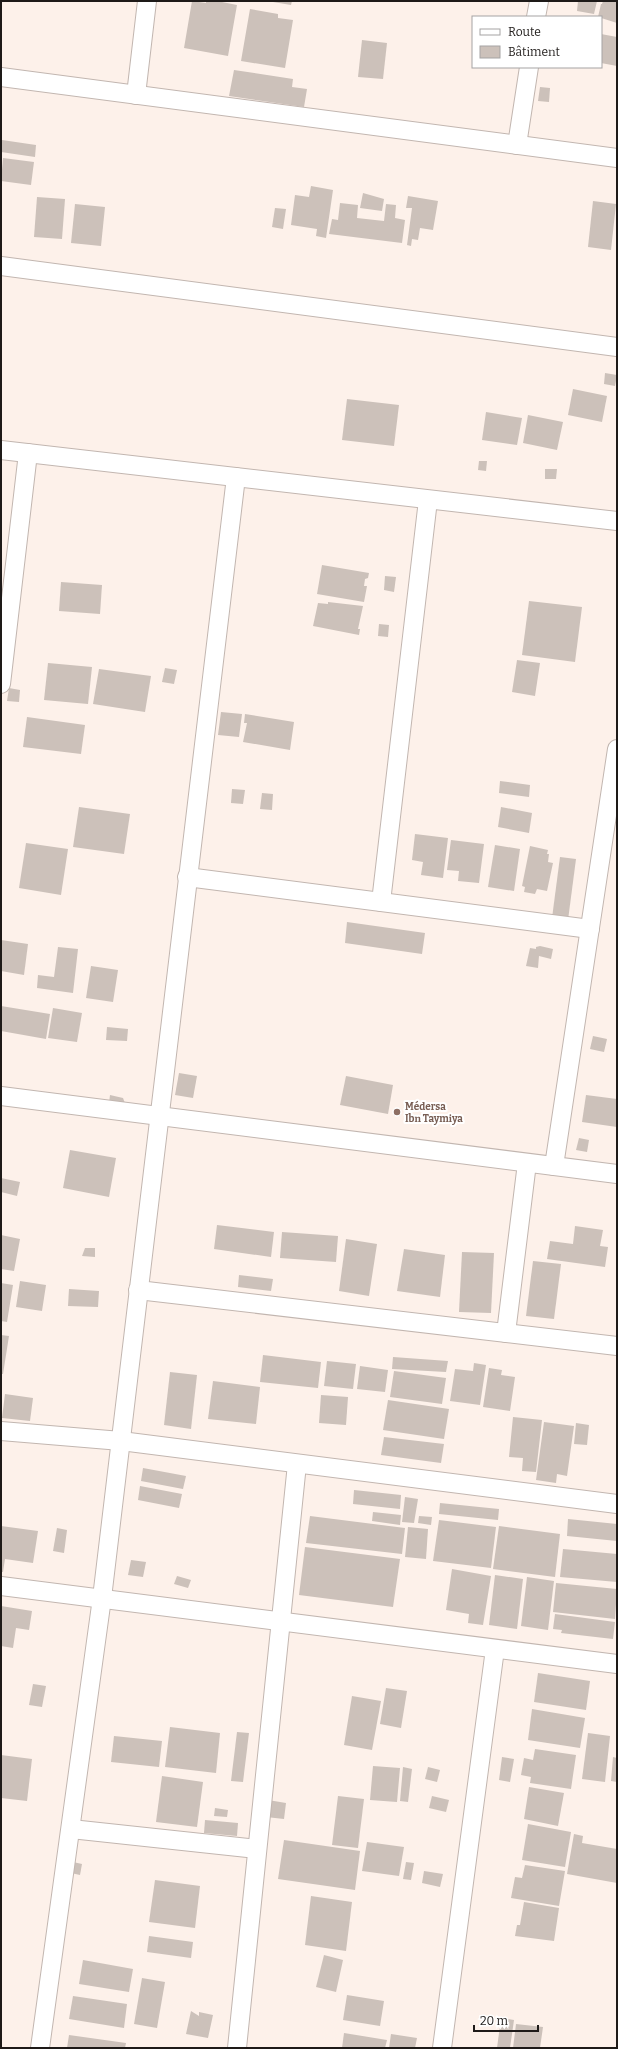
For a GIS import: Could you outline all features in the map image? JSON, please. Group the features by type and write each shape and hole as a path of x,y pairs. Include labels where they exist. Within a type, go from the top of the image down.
{"street":[{"path":"136,95 147,1"},
{"path":"536,16 538,1"},
{"path":"517,145 529,68"},
{"path":"1,77 617,158"},
{"path":"1,266 617,347"},
{"path":"1,450 617,522"},
{"path":"1,684 28,453"},
{"path":"40,2048 102,1598 158,1116 236,477"},
{"path":"380,902 428,500"},
{"path":"554,1166 617,749"},
{"path":"187,877 590,929"},
{"path":"1,1096 617,1174"},
{"path":"506,1333 527,1163"},
{"path":"138,1290 617,1346"},
{"path":"1,1431 121,1440 297,1464 617,1504"},
{"path":"237,2048 297,1464"},
{"path":"1,1586 617,1664"},
{"path":"442,2048 495,1649"},
{"path":"71,1829 257,1850"}],"building":[{"path":"192,1 206,3 206,1 217,1 237,5 228,56 184,48"},
{"path":"267,1 292,1 291,5"},
{"path":"578,1 597,1 594,14 577,11"},
{"path":"603,1 617,1 617,23 602,18 602,16 598,16"},
{"path":"250,9 278,14 278,18 293,20 285,68 241,61"},
{"path":"602,34 617,37 617,66 602,63"},
{"path":"362,40 387,43 383,79 358,77"},
{"path":"234,70 293,79 292,87 307,89 304,107 229,96"},
{"path":"540,87 550,88 549,102 538,101"},
{"path":"2,140 36,145 35,157 1,152"},
{"path":"3,158 34,162 31,185 1,181"},
{"path":"311,186 333,190 326,238 316,236 317,229 291,225 295,195 309,197"},
{"path":"363,193 384,199 382,211 360,208"},
{"path":"408,196 438,201 433,230 420,228 418,240 412,239 411,246 407,245 412,208 406,208"},
{"path":"37,197 65,199 62,239 34,237"},
{"path":"593,201 616,204 611,250 588,247"},
{"path":"340,203 358,205 357,218 384,221 386,204 396,205 395,218 405,220 402,243 329,234 332,219 338,220"},
{"path":"75,204 105,207 101,246 71,243"},
{"path":"275,208 286,209 283,229 272,227"},
{"path":"605,373 617,375 615,386 604,384"},
{"path":"573,389 607,396 602,422 568,415"},
{"path":"347,399 399,405 394,446 342,440"},
{"path":"486,412 522,418 517,445 482,440"},
{"path":"528,415 563,422 557,450 523,443"},
{"path":"479,461 487,461 486,471 478,470"},
{"path":"545,469 557,469 556,479 545,479"},
{"path":"322,565 369,573 368,578 365,579 364,586 367,586 364,602 317,594"},
{"path":"385,576 396,577 394,592 384,590"},
{"path":"61,582 102,585 100,614 59,611"},
{"path":"529,601 582,607 575,662 522,655"},
{"path":"328,602 363,606 358,629 360,629 359,635 313,626 318,603 328,604"},
{"path":"379,624 389,625 388,637 378,636"},
{"path":"517,660 540,663 535,696 512,692"},
{"path":"48,663 92,667 88,704 44,700"},
{"path":"165,668 177,670 174,684 162,682"},
{"path":"99,669 151,676 145,712 93,704"},
{"path":"9,688 20,690 19,702 7,701"},
{"path":"221,712 242,714 239,737 218,735"},
{"path":"245,714 294,722 290,750 243,742 247,723 244,723"},
{"path":"27,717 85,725 81,754 23,747"},
{"path":"500,781 530,785 529,797 499,793"},
{"path":"232,789 245,790 243,804 231,803"},
{"path":"262,793 273,794 272,810 260,809"},
{"path":"79,807 130,814 124,854 73,847"},
{"path":"501,807 532,813 529,833 498,827"},
{"path":"415,834 448,838 443,878 421,875 423,862 412,860"},
{"path":"451,840 484,844 479,883 458,881 459,871 447,870"},
{"path":"26,843 68,849 61,895 19,888"},
{"path":"495,845 520,849 514,891 488,887"},
{"path":"530,846 548,850 548,862 553,863 547,891 537,889 535,894 524,892 525,887 522,886"},
{"path":"560,857 576,859 568,920 552,918"},
{"path":"347,922 425,933 422,954 345,943"},
{"path":"1,940 28,944 24,975 1,971"},
{"path":"540,946 553,949 551,959 539,956 538,968 526,966 530,948 536,949 536,947"},
{"path":"58,947 78,949 73,993 37,988 38,975 54,977"},
{"path":"91,966 118,970 113,1002 86,998"},
{"path":"1,1006 50,1014 46,1039 1,1031"},
{"path":"53,1008 82,1013 77,1042 48,1038"},
{"path":"107,1027 128,1029 127,1041 106,1040"},
{"path":"593,1036 607,1039 604,1052 590,1049"},
{"path":"179,1073 197,1076 193,1098 175,1095"},
{"path":"346,1076 393,1085 388,1114 340,1105"},
{"path":"110,1095 123,1098 126,1106 109,1103"},
{"path":"586,1095 617,1099 617,1127 582,1122"},
{"path":"579,1138 589,1140 587,1152 576,1150"},
{"path":"70,1150 116,1158 109,1197 63,1188"},
{"path":"1,1178 20,1182 17,1196 1,1192"},
{"path":"217,1225 274,1232 271,1257 214,1249"},
{"path":"575,1226 603,1230 600,1246 608,1247 605,1267 547,1259 550,1241 573,1244"},
{"path":"282,1232 338,1236 336,1262 280,1258"},
{"path":"1,1235 20,1239 14,1271 1,1269"},
{"path":"346,1239 377,1244 369,1296 339,1291"},
{"path":"85,1248 95,1248 95,1257 82,1256"},
{"path":"404,1249 445,1255 440,1297 397,1291"},
{"path":"462,1252 494,1253 491,1313 459,1312"},
{"path":"533,1261 561,1264 554,1319 526,1316"},
{"path":"239,1275 273,1279 271,1291 238,1287"},
{"path":"20,1281 46,1285 42,1311 16,1307"},
{"path":"1,1283 13,1285 7,1322 1,1321"},
{"path":"69,1289 99,1291 98,1307 68,1306"},
{"path":"1,1335 9,1336 3,1374 1,1374"},
{"path":"263,1355 321,1362 318,1388 260,1382"},
{"path":"393,1357 448,1361 446,1372 392,1369"},
{"path":"327,1361 356,1364 353,1389 324,1386"},
{"path":"474,1363 486,1365 480,1405 450,1401 455,1369 473,1371"},
{"path":"360,1366 388,1370 385,1392 357,1389"},
{"path":"489,1368 502,1370 501,1375 515,1377 510,1411 483,1407"},
{"path":"394,1371 446,1378 442,1404 390,1397"},
{"path":"170,1372 197,1375 191,1429 164,1425"},
{"path":"213,1381 260,1387 256,1424 208,1419"},
{"path":"5,1394 33,1398 30,1421 2,1418"},
{"path":"321,1395 348,1397 346,1425 319,1423"},
{"path":"388,1400 449,1409 444,1439 383,1430"},
{"path":"513,1417 542,1420 536,1472 522,1471 523,1458 509,1457"},
{"path":"544,1422 574,1426 567,1476 557,1474 556,1483 536,1480"},
{"path":"576,1423 589,1425 587,1445 574,1444"},
{"path":"384,1437 444,1444 441,1463 381,1455"},
{"path":"143,1468 186,1476 183,1489 141,1481"},
{"path":"140,1486 182,1494 179,1508 138,1500"},
{"path":"354,1490 401,1495 400,1509 353,1504"},
{"path":"405,1497 418,1499 414,1523 402,1522"},
{"path":"440,1503 499,1509 498,1520 439,1514"},
{"path":"373,1512 401,1515 400,1525 372,1521"},
{"path":"310,1516 405,1528 402,1554 306,1543"},
{"path":"419,1516 432,1517 431,1525 418,1523"},
{"path":"568,1519 617,1524 617,1541 567,1536"},
{"path":"439,1520 496,1527 491,1568 433,1561"},
{"path":"1,1526 38,1531 33,1563 5,1559 3,1572 1,1572"},
{"path":"499,1526 560,1534 555,1577 493,1569"},
{"path":"408,1527 428,1529 426,1559 405,1557"},
{"path":"57,1528 67,1530 64,1553 53,1551"},
{"path":"305,1547 400,1559 393,1607 299,1595"},
{"path":"563,1549 617,1554 617,1582 560,1577"},
{"path":"131,1560 146,1562 143,1577 128,1575"},
{"path":"452,1569 491,1576 483,1625 468,1623 469,1614 446,1610"},
{"path":"495,1575 523,1579 517,1629 489,1625"},
{"path":"177,1576 191,1580 188,1588 174,1584"},
{"path":"527,1577 554,1581 548,1630 521,1626"},
{"path":"556,1583 617,1589 615,1619 553,1612"},
{"path":"1,1606 32,1611 29,1630 16,1628 13,1648 1,1646"},
{"path":"555,1614 615,1622 613,1639 561,1633 562,1630 553,1629"},
{"path":"538,1673 590,1681 586,1710 534,1702"},
{"path":"33,1684 46,1686 42,1707 29,1705"},
{"path":"386,1688 407,1691 401,1728 380,1724"},
{"path":"352,1696 381,1701 372,1750 344,1745"},
{"path":"532,1709 585,1718 580,1748 528,1740"},
{"path":"170,1727 220,1733 216,1773 165,1767"},
{"path":"237,1732 249,1733 243,1782 231,1781"},
{"path":"588,1733 610,1736 605,1782 582,1779"},
{"path":"114,1736 162,1741 159,1767 111,1762"},
{"path":"535,1749 576,1755 571,1789 530,1783 531,1777 521,1775 524,1758 533,1760"},
{"path":"1,1755 32,1759 27,1801 1,1798"},
{"path":"502,1757 514,1759 510,1782 499,1780"},
{"path":"613,1757 617,1758 617,1782 611,1781"},
{"path":"373,1766 400,1768 397,1802 370,1800"},
{"path":"403,1767 412,1769 408,1802 400,1801"},
{"path":"428,1767 440,1770 437,1782 425,1779"},
{"path":"162,1776 203,1782 197,1827 156,1822"},
{"path":"529,1787 564,1793 558,1826 524,1819"},
{"path":"338,1796 364,1799 358,1848 332,1845"},
{"path":"432,1796 449,1800 446,1812 429,1808"},
{"path":"268,1800 286,1803 284,1819 266,1817"},
{"path":"215,1808 228,1810 227,1817 214,1816"},
{"path":"205,1820 238,1823 237,1836 204,1833"},
{"path":"528,1824 571,1832 565,1867 522,1860"},
{"path":"574,1834 583,1836 582,1843 617,1849 617,1883 567,1874"},
{"path":"284,1840 360,1851 355,1890 278,1879"},
{"path":"367,1842 404,1847 399,1876 362,1871"},
{"path":"73,1862 82,1864 80,1875 71,1873"},
{"path":"406,1862 414,1863 411,1880 403,1879"},
{"path":"525,1865 565,1871 559,1906 511,1898 515,1877 522,1878"},
{"path":"424,1871 443,1874 440,1887 422,1883"},
{"path":"155,1880 200,1886 195,1928 149,1922"},
{"path":"311,1896 352,1902 346,1951 305,1945"},
{"path":"524,1902 559,1908 554,1941 515,1936 517,1925 520,1925"},
{"path":"149,1936 193,1942 191,1958 147,1952"},
{"path":"324,1955 343,1960 336,1992 316,1987"},
{"path":"83,1960 133,1969 129,1992 79,1984"},
{"path":"142,1978 165,1982 157,2028 134,2024"},
{"path":"347,1995 384,2001 380,2026 343,2020"},
{"path":"73,1996 127,2004 124,2028 69,2019"},
{"path":"191,2011 199,2016 199,2012 213,2015 208,2038 186,2034"},
{"path":"501,2018 514,2020 510,2048 497,2048"},
{"path":"516,2024 543,2027 540,2048 513,2048"},
{"path":"344,2033 387,2040 385,2048 342,2048"},
{"path":"391,2034 417,2038 415,2048 389,2048"},
{"path":"69,2035 126,2043 125,2048 67,2048"}],"place":[{"name":"Médersa Ibn Taymiya","path":"397,1112"}]}
